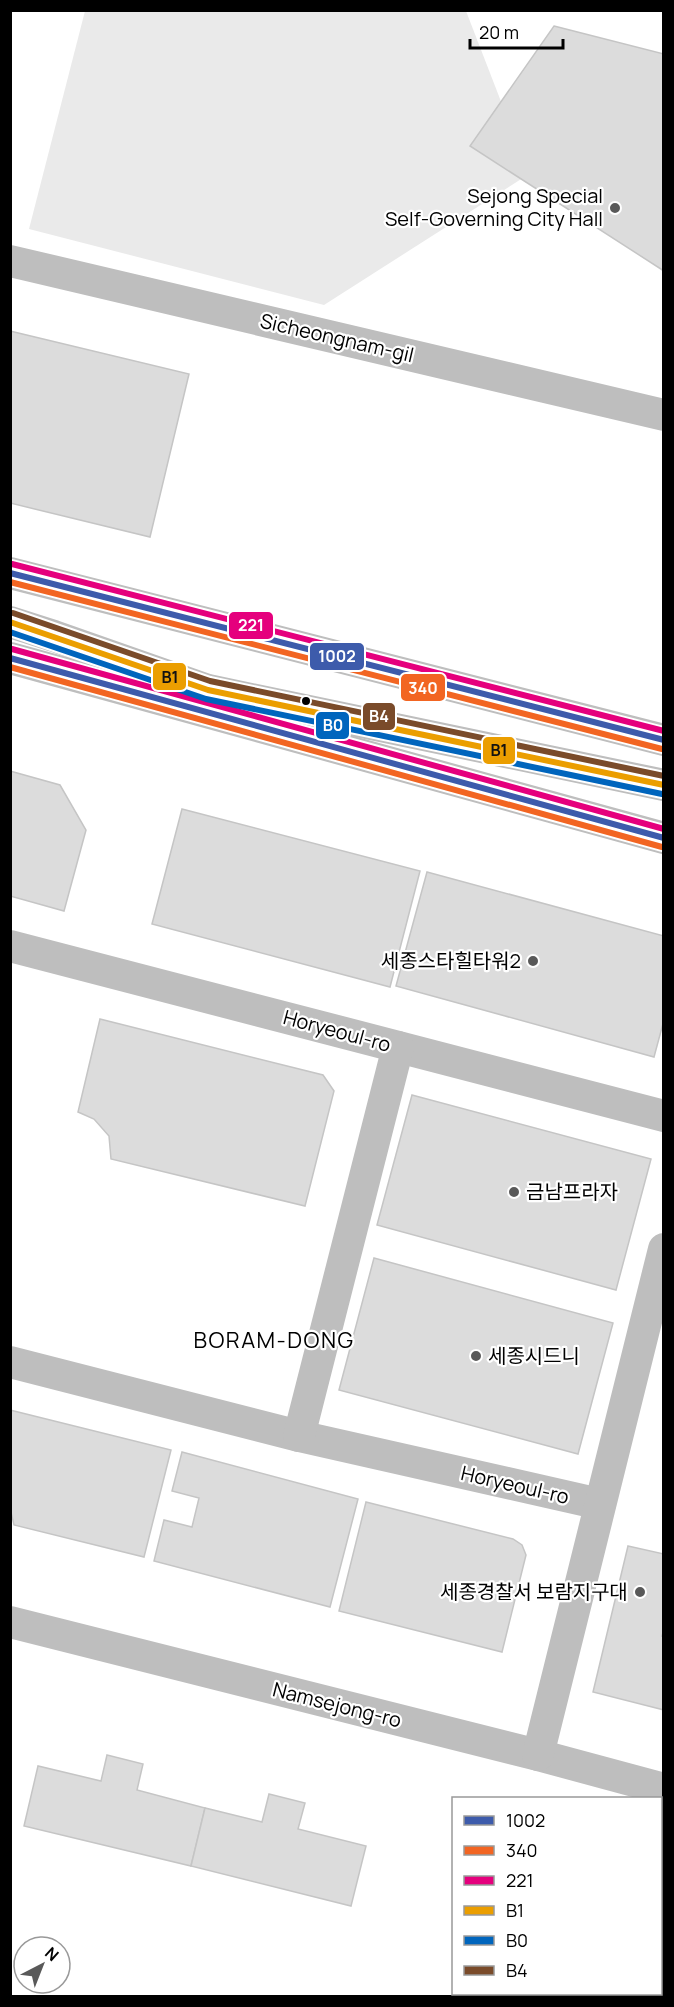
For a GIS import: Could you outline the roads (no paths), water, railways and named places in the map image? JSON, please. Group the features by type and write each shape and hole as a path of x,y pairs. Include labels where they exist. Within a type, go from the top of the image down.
{"street":[{"name":"Sicheongnam-gil","path":"10,261 663,415"},
{"path":"10,573 663,740"},
{"path":"10,622 208,690 663,785"},
{"path":"10,658 663,838"},
{"name":"Horyeoul-ro","path":"10,946 663,1116"},
{"path":"299,1436 398,1047"},
{"path":"538,1755 663,1249"},
{"name":"Horyeoul-ro","path":"10,1362 299,1436 600,1504"},
{"name":"Namsejong-ro","path":"10,1623 538,1755 663,1789"}],"place":[{"name":"Sejong Special Self-Governing City Hall","path":"615,208"},
{"name":"세종스타힐타워2","path":"533,961"},
{"name":"금남프라자","path":"514,1192"},
{"name":"세종시드니","path":"476,1356"},
{"name":"세종경찰서 보람지구대","path":"640,1592"}],"district":[{"name":"BORAM-DONG","path":"274,1340"}]}
